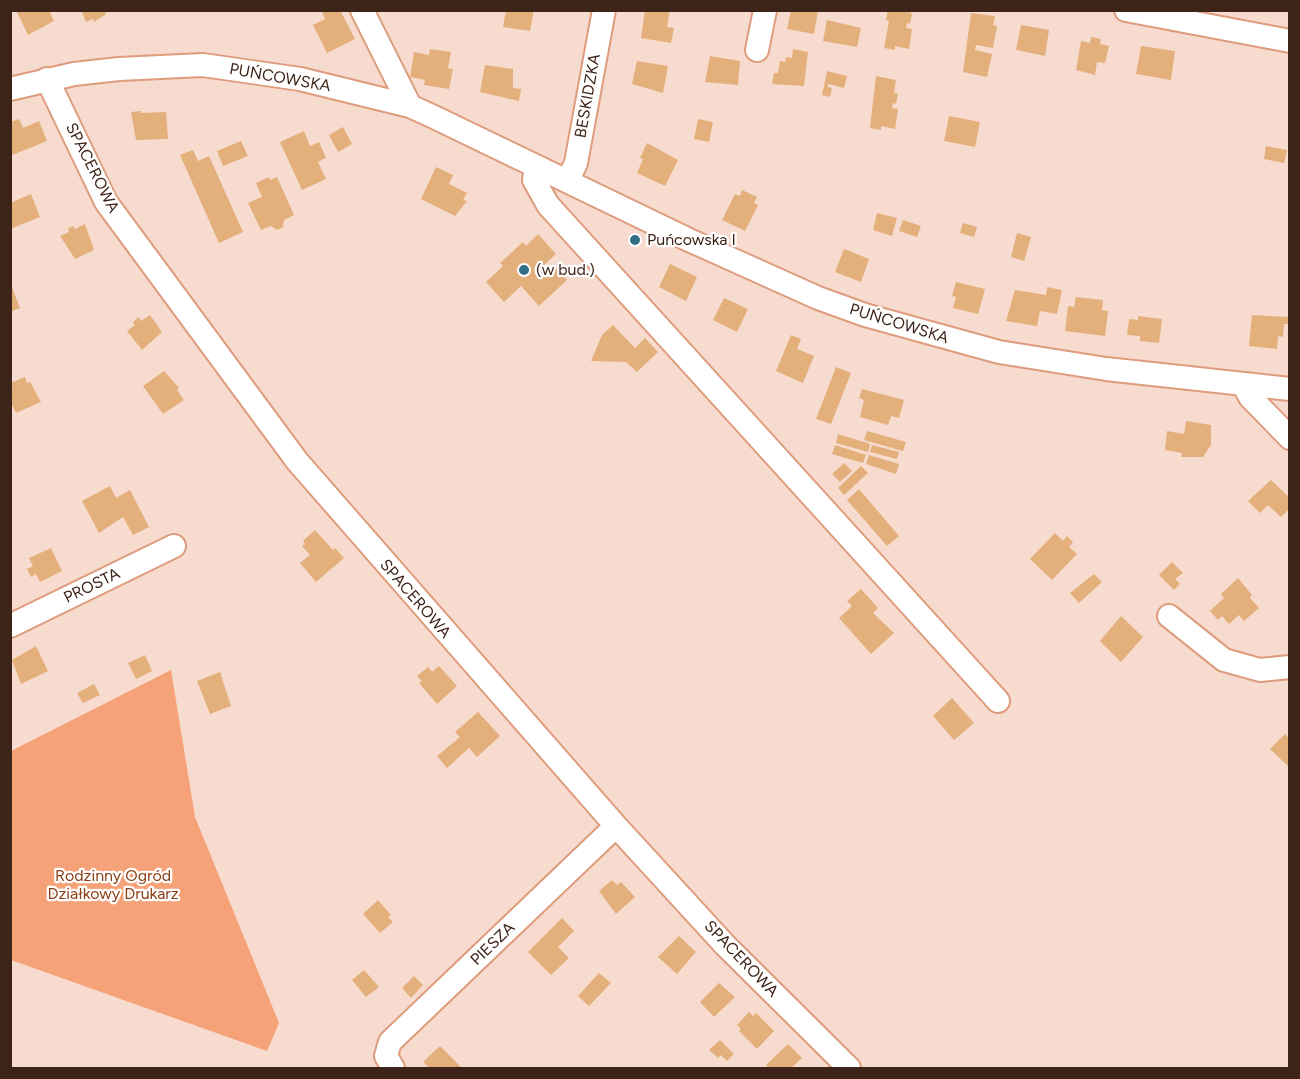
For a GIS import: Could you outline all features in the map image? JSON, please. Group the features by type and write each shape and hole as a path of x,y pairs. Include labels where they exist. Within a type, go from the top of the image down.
{"street":[{"path":"362,10 410,106"},
{"name":"BESKIDZKA","path":"568,180 576,163 604,10"},
{"path":"758,50 765,10"},
{"path":"1126,10 1290,41"},
{"name":"PUŃCOWSKA","path":"10,89 47,79 119,69 203,65 300,79 410,106 689,240 818,298 865,315 999,352 1106,369 1290,389"},
{"name":"SPACEROWA","path":"47,79 106,202 297,461 616,826 725,945 849,1068"},
{"path":"536,166 534,180 548,205 998,700"},
{"path":"1243,384 1250,397 1290,438"},
{"name":"PROSTA","path":"10,626 174,546"},
{"path":"1169,616 1224,660 1260,670 1290,667"},
{"name":"PIESZA","path":"393,1068 387,1056 390,1042 616,826"}],"green space":[{"name":"Rodzinny Ogród Działkowy Drukarz","path":"171,670 195,817 279,1023 267,1051 11,960 11,751"}],"building":[{"path":"16,10 49,10 54,21 28,35"},
{"path":"81,10 104,10 106,14 94,22 93,19 86,22"},
{"path":"340,10 355,39 327,53 313,25 325,19 322,12"},
{"path":"506,10 534,10 530,31 503,27"},
{"path":"645,10 670,10 667,27 674,28 671,43 641,38"},
{"path":"791,10 818,10 814,34 787,29"},
{"path":"888,10 908,10 912,14 910,24 907,23 906,28 912,29 909,49 895,46 895,50 884,48 889,21 886,20"},
{"path":"971,13 995,16 993,25 997,26 993,48 976,45 975,50 992,54 987,77 963,72"},
{"path":"827,20 861,28 857,47 823,41"},
{"path":"1021,25 1049,30 1045,56 1016,50"},
{"path":"1091,37 1101,39 1100,44 1109,46 1105,63 1097,62 1095,75 1076,70 1081,41 1090,43"},
{"path":"1141,46 1175,51 1171,80 1136,74"},
{"path":"430,49 451,52 448,68 453,69 449,89 424,85 425,80 410,77 414,52 429,55"},
{"path":"793,49 808,52 804,86 772,84 774,73 778,73 780,61 785,62 786,57 792,58"},
{"path":"710,56 740,61 738,85 705,82"},
{"path":"637,61 668,66 663,93 632,84"},
{"path":"485,65 513,69 513,88 521,89 519,101 480,92"},
{"path":"827,71 847,76 844,88 828,84 828,87 832,88 830,97 822,95"},
{"path":"876,76 896,80 894,93 898,94 896,104 893,103 892,108 898,109 895,129 881,126 881,130 870,128"},
{"path":"141,111 141,113 166,112 168,139 136,140 131,112"},
{"path":"949,116 980,122 975,147 944,141"},
{"path":"19,119 23,128 39,121 47,141 10,156 10,122"},
{"path":"698,119 713,122 709,142 694,139"},
{"path":"343,127 352,144 338,152 329,135"},
{"path":"304,131 310,146 319,142 326,158 318,162 326,179 302,190 280,142"},
{"path":"241,141 248,156 223,166 217,151"},
{"path":"647,143 678,160 665,186 637,173 643,159 640,158"},
{"path":"1266,146 1287,150 1284,163 1264,159"},
{"path":"193,150 198,161 209,156 243,232 219,243 180,155"},
{"path":"436,167 453,175 449,184 467,193 463,200 467,201 455,216 421,199"},
{"path":"269,177 270,180 277,177 294,215 284,220 283,227 277,230 271,226 261,230 248,203 262,197 256,183"},
{"path":"742,190 757,197 754,203 758,205 745,231 722,220 735,194 740,196"},
{"path":"31,194 40,217 10,229 10,203"},
{"path":"877,213 897,218 892,236 873,230"},
{"path":"903,220 921,226 917,237 899,231"},
{"path":"963,223 977,227 974,237 960,233"},
{"path":"85,224 94,250 75,259 60,236 69,232 68,228 73,226 75,229"},
{"path":"1017,233 1031,237 1024,261 1011,257"},
{"name":"(w bud.)","path":"538,234 556,254 544,265 550,273 556,268 567,280 539,306 521,286 504,302 486,282 503,266 500,263 523,242 526,246"},
{"path":"844,249 869,259 861,282 835,272"},
{"path":"670,264 697,277 686,301 659,287"},
{"path":"10,282 20,308 10,312"},
{"path":"956,282 985,289 978,314 953,308 956,297 952,296"},
{"path":"1047,287 1062,290 1057,314 1040,311 1037,326 1006,321 1015,290 1046,295"},
{"path":"1076,297 1103,300 1102,310 1108,311 1105,336 1065,331 1068,306 1074,307"},
{"path":"724,298 748,309 737,332 713,320"},
{"path":"150,315 162,332 142,350 127,331 135,325 133,322 139,317 141,321"},
{"path":"1252,315 1288,317 1288,324 1284,324 1283,337 1278,336 1277,349 1249,346"},
{"path":"1138,316 1162,319 1159,343 1140,341 1140,336 1127,335 1129,319 1138,320"},
{"path":"613,325 635,348 645,338 658,352 637,372 626,362 591,361 602,335"},
{"path":"791,335 801,339 797,349 814,356 803,383 776,371"},
{"path":"836,367 851,373 831,424 816,419"},
{"path":"164,371 179,388 177,390 184,400 163,414 143,386"},
{"path":"25,377 41,402 16,413 10,401 10,390 13,389 10,383"},
{"path":"862,389 904,400 899,418 891,416 888,425 860,417 864,400 859,398"},
{"path":"1186,421 1211,425 1211,445 1203,457 1181,457 1182,453 1165,450 1167,431 1184,434"},
{"path":"867,431 906,442 903,451 864,440"},
{"path":"838,434 870,444 868,452 836,443"},
{"path":"835,445 866,455 863,463 832,454"},
{"path":"872,445 899,452 897,459 870,452"},
{"path":"869,455 899,464 896,474 866,464"},
{"path":"844,463 852,471 840,482 832,474"},
{"path":"861,466 868,473 844,495 838,488"},
{"path":"1271,480 1290,498 1290,508 1281,517 1268,505 1260,513 1248,501"},
{"path":"110,486 116,498 130,490 149,527 133,535 123,517 99,533 82,501"},
{"path":"859,489 899,536 887,546 847,500"},
{"path":"315,530 333,550 335,548 344,558 316,582 300,563 310,555 302,546 305,544 303,541"},
{"path":"1055,533 1063,541 1067,536 1073,542 1069,547 1077,554 1052,580 1030,559"},
{"path":"51,548 62,571 40,582 36,574 31,577 27,569 33,566 29,558"},
{"path":"1172,562 1183,573 1175,579 1180,584 1174,590 1159,575"},
{"path":"1094,574 1102,582 1079,603 1070,593"},
{"path":"1238,578 1259,608 1244,621 1239,615 1229,624 1222,616 1218,620 1210,611 1224,598 1221,594"},
{"path":"861,589 878,608 873,613 894,633 871,654 839,618 852,606 847,601"},
{"path":"1121,616 1143,637 1121,662 1100,641"},
{"path":"36,646 48,671 21,684 12,660"},
{"path":"145,655 152,671 136,679 128,663"},
{"path":"439,666 457,686 437,704 419,683 422,681 417,676 428,667 432,672"},
{"path":"220,672 231,706 210,714 197,681"},
{"path":"94,684 100,695 83,703 77,693"},
{"path":"952,698 974,723 954,740 933,716"},
{"path":"478,712 500,736 477,757 469,748 447,768 437,756 460,737 455,732"},
{"path":"1285,734 1290,739 1288,766 1270,749"},
{"path":"612,880 617,885 621,882 635,897 616,914 599,891"},
{"path":"378,900 391,915 388,917 393,922 380,933 363,914"},
{"path":"562,918 574,931 558,947 569,958 551,975 528,952"},
{"path":"679,936 696,952 677,974 658,957"},
{"path":"364,970 379,987 366,997 352,980"},
{"path":"599,973 611,983 589,1006 578,996"},
{"path":"414,976 423,985 411,998 402,988"},
{"path":"719,983 735,997 714,1017 700,1002"},
{"path":"749,1012 753,1016 756,1013 774,1031 757,1049 739,1031 741,1029 737,1025"},
{"path":"720,1040 734,1054 727,1061 721,1055 718,1058 709,1050"},
{"path":"788,1044 802,1058 791,1068 769,1068 766,1065"},
{"path":"440,1046 462,1068 430,1068 423,1062"}],"place":[{"name":"Puńcowska I","path":"635,240"},
{"name":"(w bud.)","path":"524,270"}]}
